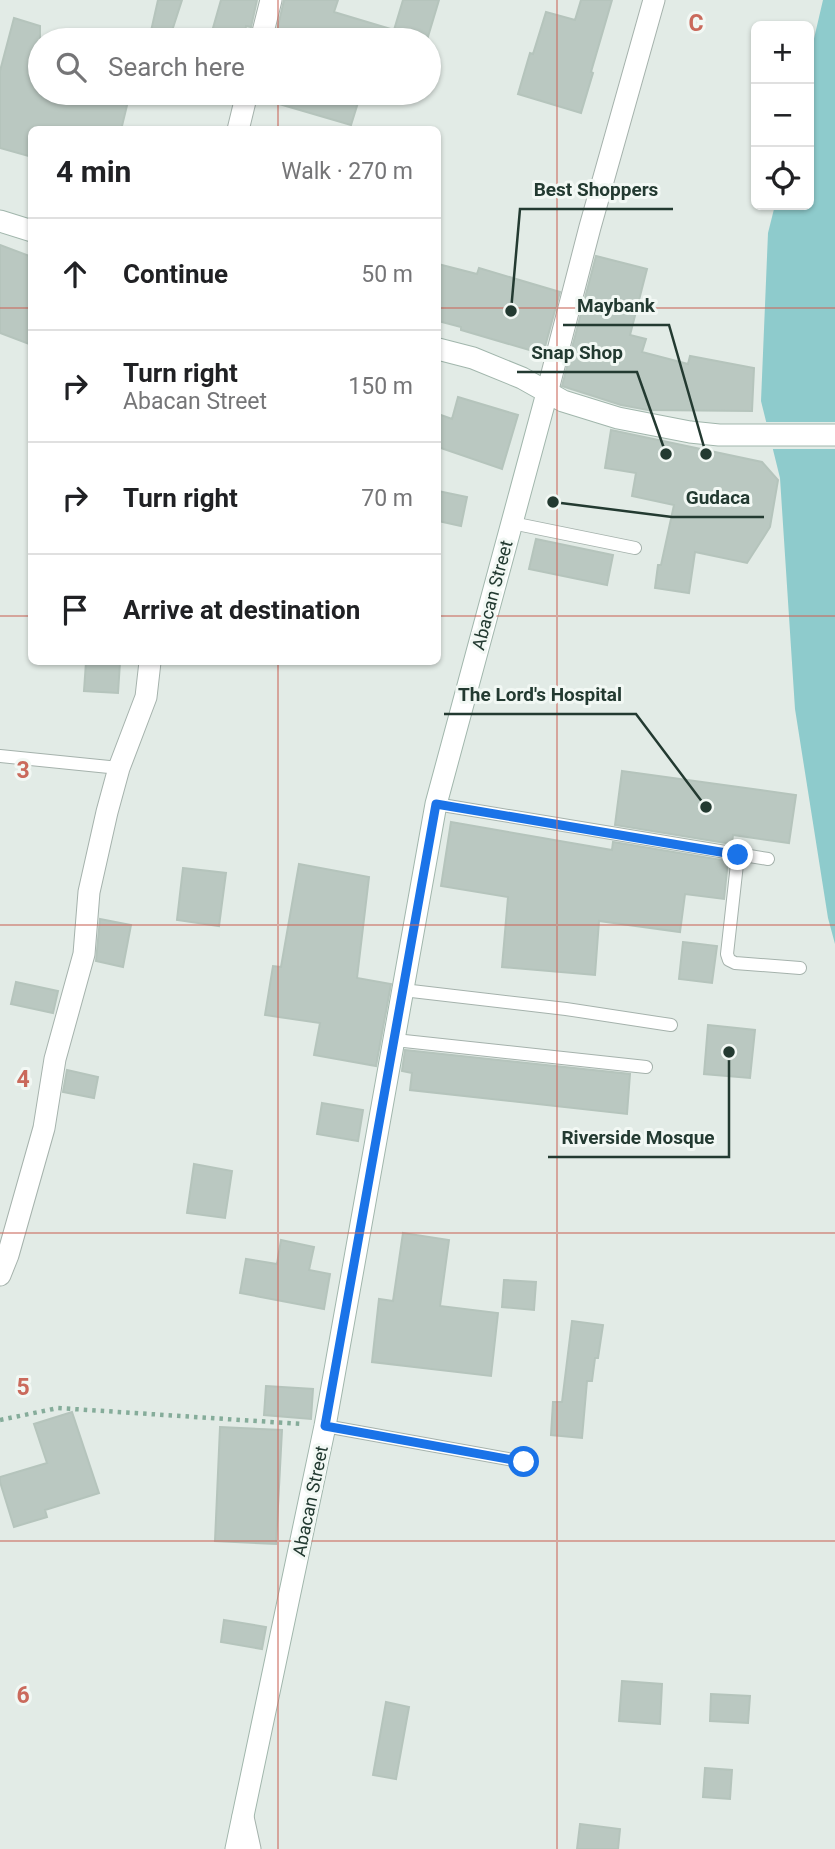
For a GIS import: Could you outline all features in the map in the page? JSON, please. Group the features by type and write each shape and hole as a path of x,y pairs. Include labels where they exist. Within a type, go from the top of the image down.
{"main road":[{"path":"264,28 271,0"},
{"name":"Abacan Street","path":"236,1849 325,1426 436,804 590,227 654,0"},
{"path":"239,126 244,105"},
{"path":"0,221 28,230"},
{"path":"441,350 499,368 547,393 588,410 656,426 700,433 752,436 835,435"},
{"path":"0,1275 44,1128 55,1059 84,954 89,892 107,812 119,768 146,697 150,665"},
{"path":"243,1817 250,1849"}],"lane":[{"path":"512,523 635,548"},
{"path":"0,756 119,768"},
{"path":"436,804 768,859"},
{"path":"738,855 727,954 729,960 735,963 800,968"},
{"path":"403,990 671,1025"},
{"path":"395,1040 646,1067"},
{"path":"325,1426 524,1462"}],"path":[{"path":"0,1420 58,1408 325,1426"}],"water":[{"path":"823,0 835,0 835,944 828,918 795,709 780,478 761,401 768,233 774,210 814,210 814,39"}],"pier":[{"path":"762,422 835,422 835,449 769,449"}],"building":[{"path":"158,0 182,0 173,28 152,28"},
{"path":"221,0 257,0 251,27 213,28"},
{"path":"284,0 338,0 334,12 387,28 278,28"},
{"path":"403,0 439,0 431,28 395,28"},
{"path":"581,0 612,0 581,113 518,94 546,12 575,20"},
{"path":"14,18 40,26 28,28 28,105 127,105 122,126 28,126 28,156 0,148 0,71"},
{"path":"283,105 357,105 351,125"},
{"path":"0,245 28,256 28,344 0,333"},
{"path":"596,256 647,269 630,335 646,339 642,352 688,364 690,356 754,368 752,411 648,410 621,405 562,386"},
{"path":"441,265 477,274 479,268 560,292 543,354 461,330 461,327 441,322"},
{"path":"458,397 518,415 502,469 441,448 441,415 452,419"},
{"path":"611,430 762,462 778,480 770,527 747,563 695,552 689,593 655,588 658,565 661,565 674,505 632,496 636,473 605,468"},
{"path":"441,492 467,497 461,526 441,522"},
{"path":"536,539 613,555 607,585 529,569"},
{"path":"86,665 120,665 118,693 84,691"},
{"path":"622,771 796,795 789,843 733,835 732,844 615,825"},
{"path":"451,822 612,850 613,842 728,861 724,899 685,894 680,932 599,921 595,975 502,967 508,897 441,886"},
{"path":"299,864 369,877 357,978 391,984 376,1066 314,1055 320,1023 265,1015 273,966 281,967"},
{"path":"183,868 226,873 219,926 177,920"},
{"path":"100,919 131,925 123,967 96,961"},
{"path":"683,942 717,946 712,983 679,979"},
{"path":"16,982 58,991 53,1013 11,1004"},
{"path":"708,1025 755,1030 750,1078 704,1074"},
{"path":"405,1050 630,1074 627,1114 410,1090 412,1073 402,1071"},
{"path":"67,1070 98,1077 94,1098 63,1092"},
{"path":"322,1103 363,1110 358,1141 317,1134"},
{"path":"194,1164 232,1171 225,1218 187,1213"},
{"path":"403,1233 449,1240 440,1306 498,1313 491,1376 372,1362 379,1299 393,1301"},
{"path":"281,1240 314,1247 309,1270 330,1274 324,1309 240,1293 246,1259 277,1264"},
{"path":"504,1280 536,1282 534,1310 502,1307"},
{"path":"572,1321 603,1325 592,1381 587,1381 582,1438 551,1435 553,1402 562,1402"},
{"path":"266,1386 313,1389 311,1419 264,1415"},
{"path":"72,1412 99,1493 45,1510 47,1517 14,1527 0,1477 47,1463 34,1424"},
{"path":"220,1427 282,1430 276,1544 215,1541"},
{"path":"224,1620 266,1627 262,1649 221,1642"},
{"path":"622,1681 662,1684 660,1724 619,1721"},
{"path":"711,1694 750,1696 748,1723 710,1721"},
{"path":"386,1702 409,1707 396,1779 373,1775"},
{"path":"705,1768 732,1770 730,1799 703,1797"},
{"path":"580,1824 620,1829 618,1849 577,1849"}],"place":[{"name":"Best Shoppers","path":"511,311"},
{"name":"Snap Shop","path":"666,454"},
{"name":"Maybank","path":"706,454"},
{"name":"Gudaca","path":"553,502"},
{"name":"The Lord's Hospital","path":"706,807"},
{"name":"Riverside Mosque","path":"729,1052"}],"route":[{"path":"524,1462 325,1426 436,804 738,855"}]}
